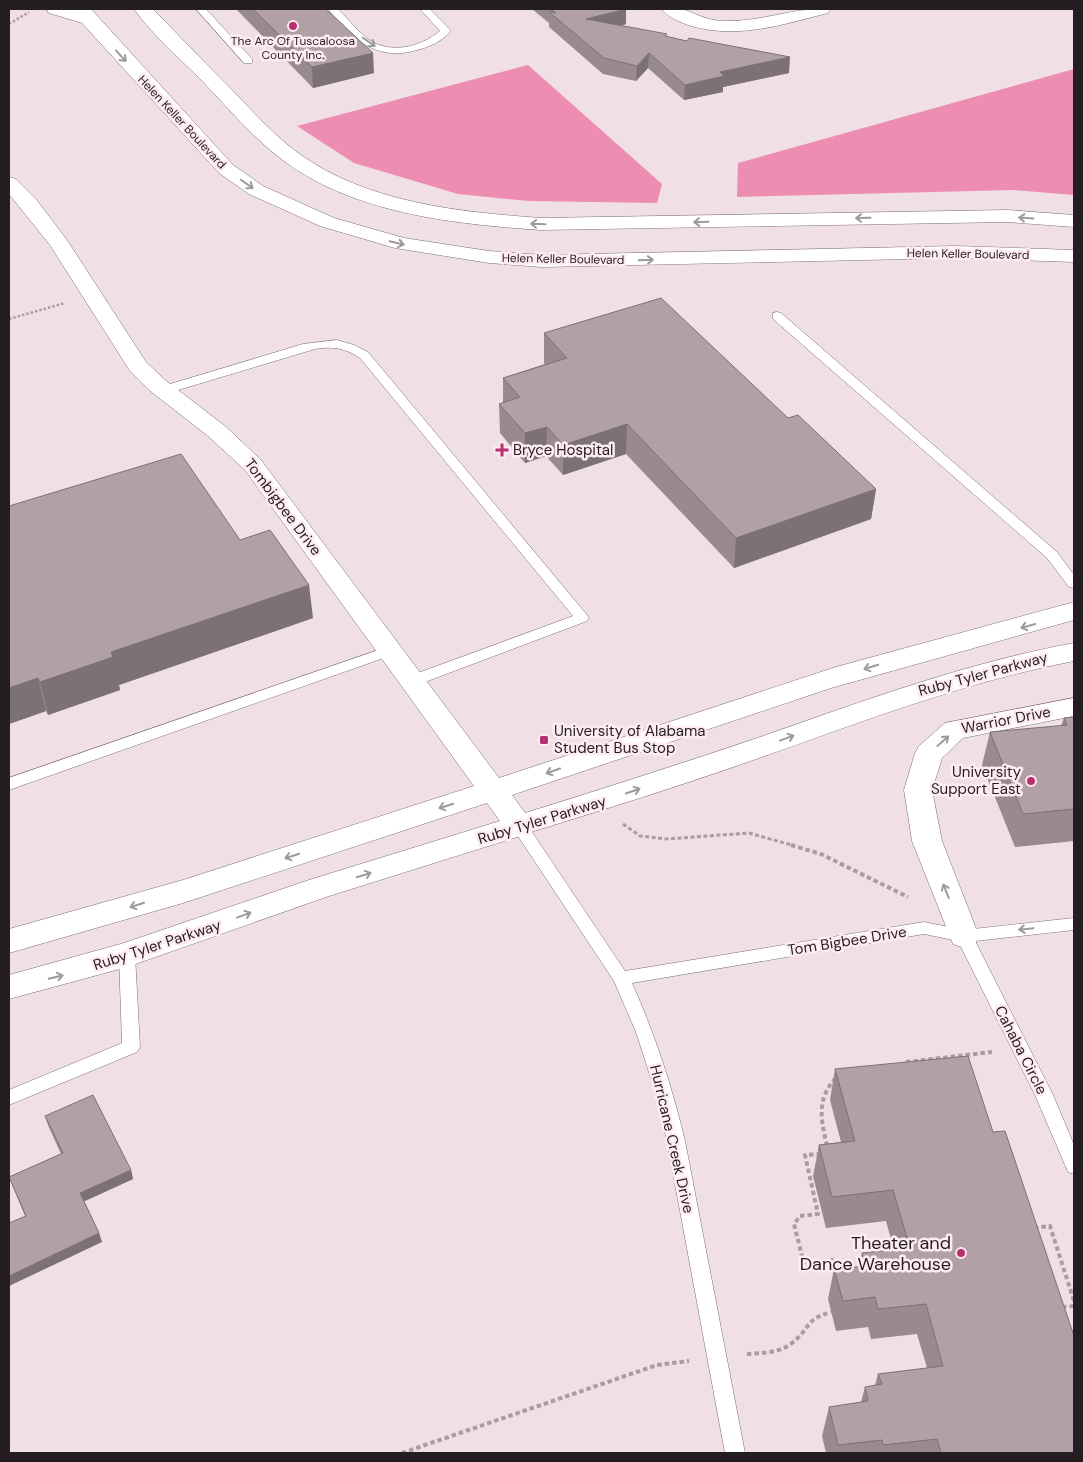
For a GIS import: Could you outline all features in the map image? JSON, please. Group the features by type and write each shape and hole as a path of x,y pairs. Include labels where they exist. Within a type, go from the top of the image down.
{"street":[{"path":"55,9 85,14"},
{"path":"144,9 262,132 299,162 339,184 434,213 488,221 541,224 1006,216 1074,221"},
{"path":"671,9 689,21 716,27 745,27 822,9"},
{"name":"Helen Keller Boulevard","path":"85,14 226,169 256,190 294,209 352,231 402,244 489,257 542,261 956,252 1074,256"},
{"name":"Tombigbee Drive","path":"9,183 23,196 55,235 132,359 164,390 213,428 253,465 520,827"},
{"path":"9,941 100,917 493,791 698,721 893,660 1026,626 1074,611"},
{"name":"Ruby Tyler Parkway","path":"9,987 58,976 128,955 317,889 634,791 946,680 1074,652"},
{"name":"Warrior Drive","path":"964,936 927,842 918,790 929,753 955,730 1074,707"}],"lane":[{"path":"201,9 248,61"},
{"path":"333,9 370,45 383,49 397,50 423,46 437,40 446,31 425,9"},
{"path":"777,316 1052,555 1074,584"},
{"path":"164,390 307,347 328,343 349,345 364,356 582,618 412,681"},
{"path":"1052,555 1074,565"},
{"path":"9,784 390,651"},
{"name":"Hurricane Creek Drive","path":"520,827 621,978 645,1032 665,1094 676,1141 735,1453"},
{"name":"Tom Bigbee Drive","path":"621,978 924,928 964,936 1074,924"},
{"name":"Cahaba Circle","path":"964,936 1044,1094 1074,1166"},
{"path":"9,1098 131,1047 128,955"}],"path":[{"path":"9,24 33,9"},
{"path":"9,319 92,296"},
{"path":"622,823 640,836 666,839 749,833 821,854 908,898"},
{"path":"897,1063 992,1052"},
{"path":"837,1279 832,1260 804,1264 794,1224 800,1216 818,1214 804,1156 829,1154 819,1114 820,1102 825,1091 838,1076"},
{"path":"1029,1229 1050,1226 1074,1301"},
{"path":"1054,1308 1074,1306"},
{"path":"747,1354 778,1351 788,1346 808,1321 817,1314 831,1312"},
{"path":"402,1453 657,1365 692,1361"}],"shaded area":[{"path":"528,65 662,184 657,203 529,201 458,194 354,163 297,126"},
{"path":"1074,69 1074,195 1013,190 737,197 738,163"}],"building":[{"path":"253,9 326,9 373,53 312,67"},
{"path":"550,9 626,9 586,19 667,34 665,36 687,41 689,38 790,57 720,72 724,76 685,85 649,53 637,66 604,58 549,12 556,13"},
{"path":"661,298 788,418 798,415 876,489 736,538 627,424 563,445 547,427 525,433 499,404 520,397 503,378 567,358 544,333"},
{"path":"181,454 240,540 270,530 309,585 111,652 113,657 40,682 38,678 9,688 9,506"},
{"path":"1074,717 1074,809 1023,814 990,732 1067,725 1064,718"},
{"name":"Theater and Dance Warehouse","path":"968,1056 993,1132 1005,1131 1074,1336 1074,1453 941,1453 937,1439 883,1445 882,1440 838,1445 829,1407 868,1401 865,1387 882,1384 878,1374 943,1366 926,1304 878,1309 875,1297 843,1301 834,1269 866,1266 862,1253 910,1248 893,1190 832,1197 819,1145 855,1141 835,1069"},
{"path":"93,1095 131,1170 80,1193 99,1233 9,1276 9,1223 26,1216 9,1177 63,1153 45,1116"}],"place":[{"name":"The Arc Of Tuscaloosa County Inc.","path":"293,26"},
{"name":"Bryce Hospital","path":"502,450"},
{"name":"University of Alabama Student Bus Stop","path":"544,740"},
{"name":"University Support East","path":"1031,781"},
{"name":"Theater and Dance Warehouse","path":"961,1253"}]}
